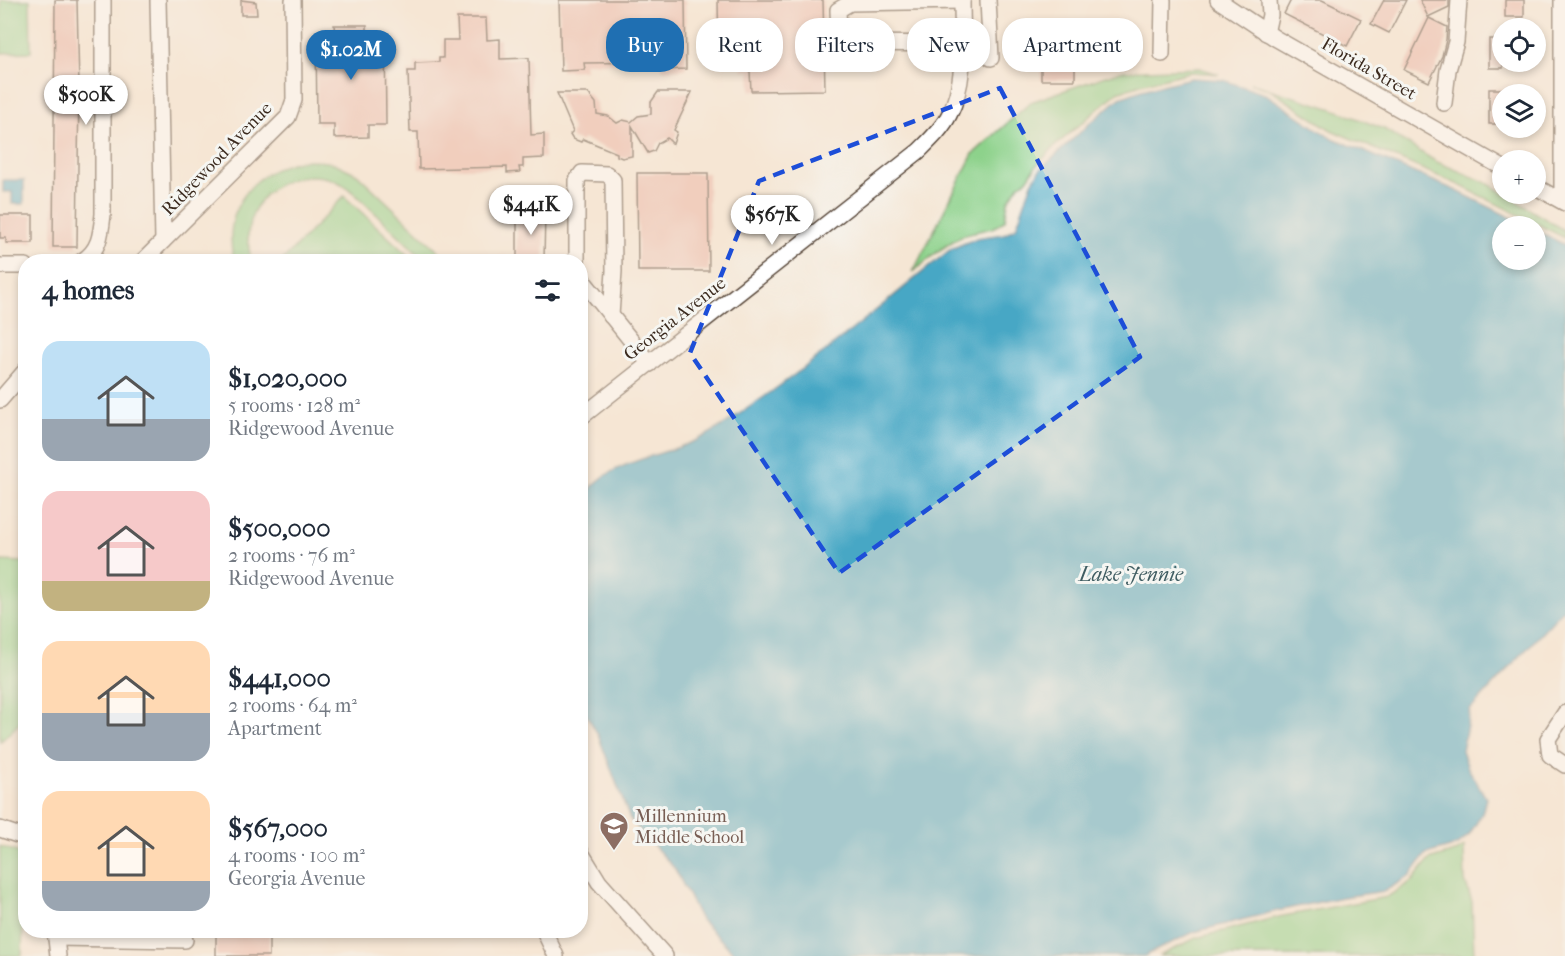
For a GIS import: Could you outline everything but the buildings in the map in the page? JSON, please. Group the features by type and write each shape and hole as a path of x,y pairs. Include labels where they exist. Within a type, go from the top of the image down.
{"street":[{"path":"93,254 100,238 103,213 103,0"},
{"path":"158,0 163,242"},
{"name":"Ridgewood Avenue","path":"150,254 288,117 294,100 293,0"},
{"path":"907,44 851,44 839,35 838,10 850,3 962,0"},
{"name":"Georgia Avenue","path":"962,0 962,18"},
{"path":"988,0 991,58"},
{"path":"1162,54 1163,0"},
{"name":"Florida Street","path":"1218,0 1266,33 1492,162"},
{"path":"1266,33 1270,15 1269,0"},
{"path":"1444,103 1448,70 1456,42 1459,0"},
{"path":"1546,193 1563,202 1562,0"},
{"name":"Georgia Avenue","path":"588,412 910,158 938,133 949,116 958,94 960,72"},
{"path":"577,254 577,180 582,173 608,174 613,180 614,271 611,316"},
{"path":"0,266 18,266"},
{"path":"588,287 650,364"},
{"path":"0,400 18,379"},
{"path":"1565,713 1548,740 1550,755 1565,765"},
{"path":"0,829 18,835"},
{"path":"588,864 599,882 665,956"},
{"path":"56,938 58,956"},
{"path":"142,938 185,940"},
{"path":"547,938 556,956"}],"highlighted area":[{"path":"1000,88 1140,357 839,573 690,353 759,181"}],"green space":[{"path":"1,0 30,0 31,52 1,53"},
{"path":"1199,68 1219,74 1190,72 1118,92 1055,146 1036,166 1027,180 1019,184 1008,201 1005,220 990,229 968,234 955,240 913,272 973,154 1031,102 1117,72 1143,72 1143,70"},
{"path":"1250,83 1333,109 1384,129 1435,161 1492,186 1492,202 1331,130 1269,89"},
{"path":"309,160 334,163 357,174 442,254 418,254 345,186 330,179 309,176 287,181 261,200 250,222 248,245 250,254 233,254 232,223 246,192 273,170"},
{"path":"344,196 406,254 289,254"},
{"path":"1497,204 1521,204 1541,216 1521,216"},
{"path":"1546,219 1565,231 1565,238 1546,228"},
{"path":"0,561 18,562 18,725 0,742"},
{"path":"0,846 18,852 18,938 23,938 22,956 0,956"},
{"path":"1464,847 1465,881 1472,902 1474,956 1159,956 1196,938 1278,917 1387,897 1412,881 1429,860"}],"water":[{"name":"Lake Jennie","path":"1191,78 1223,80 1267,95 1328,136 1457,191 1508,216 1492,216 1492,270 1546,270 1546,235 1565,245 1565,608 1470,710 1462,751 1468,768 1486,798 1482,814 1469,835 1457,845 1426,854 1410,876 1385,891 1277,911 1194,932 1144,956 737,956 701,920 675,869 630,819 598,735 588,717 588,491 600,479 615,470 684,445 716,430 812,362 951,249 977,238 1004,234 1016,228 1032,183 1039,171 1120,98"},
{"path":"3,180 24,180 24,204 12,204 12,192 3,192"}],"place":[{"name":"Millennium Middle School","path":"614,852"}]}
